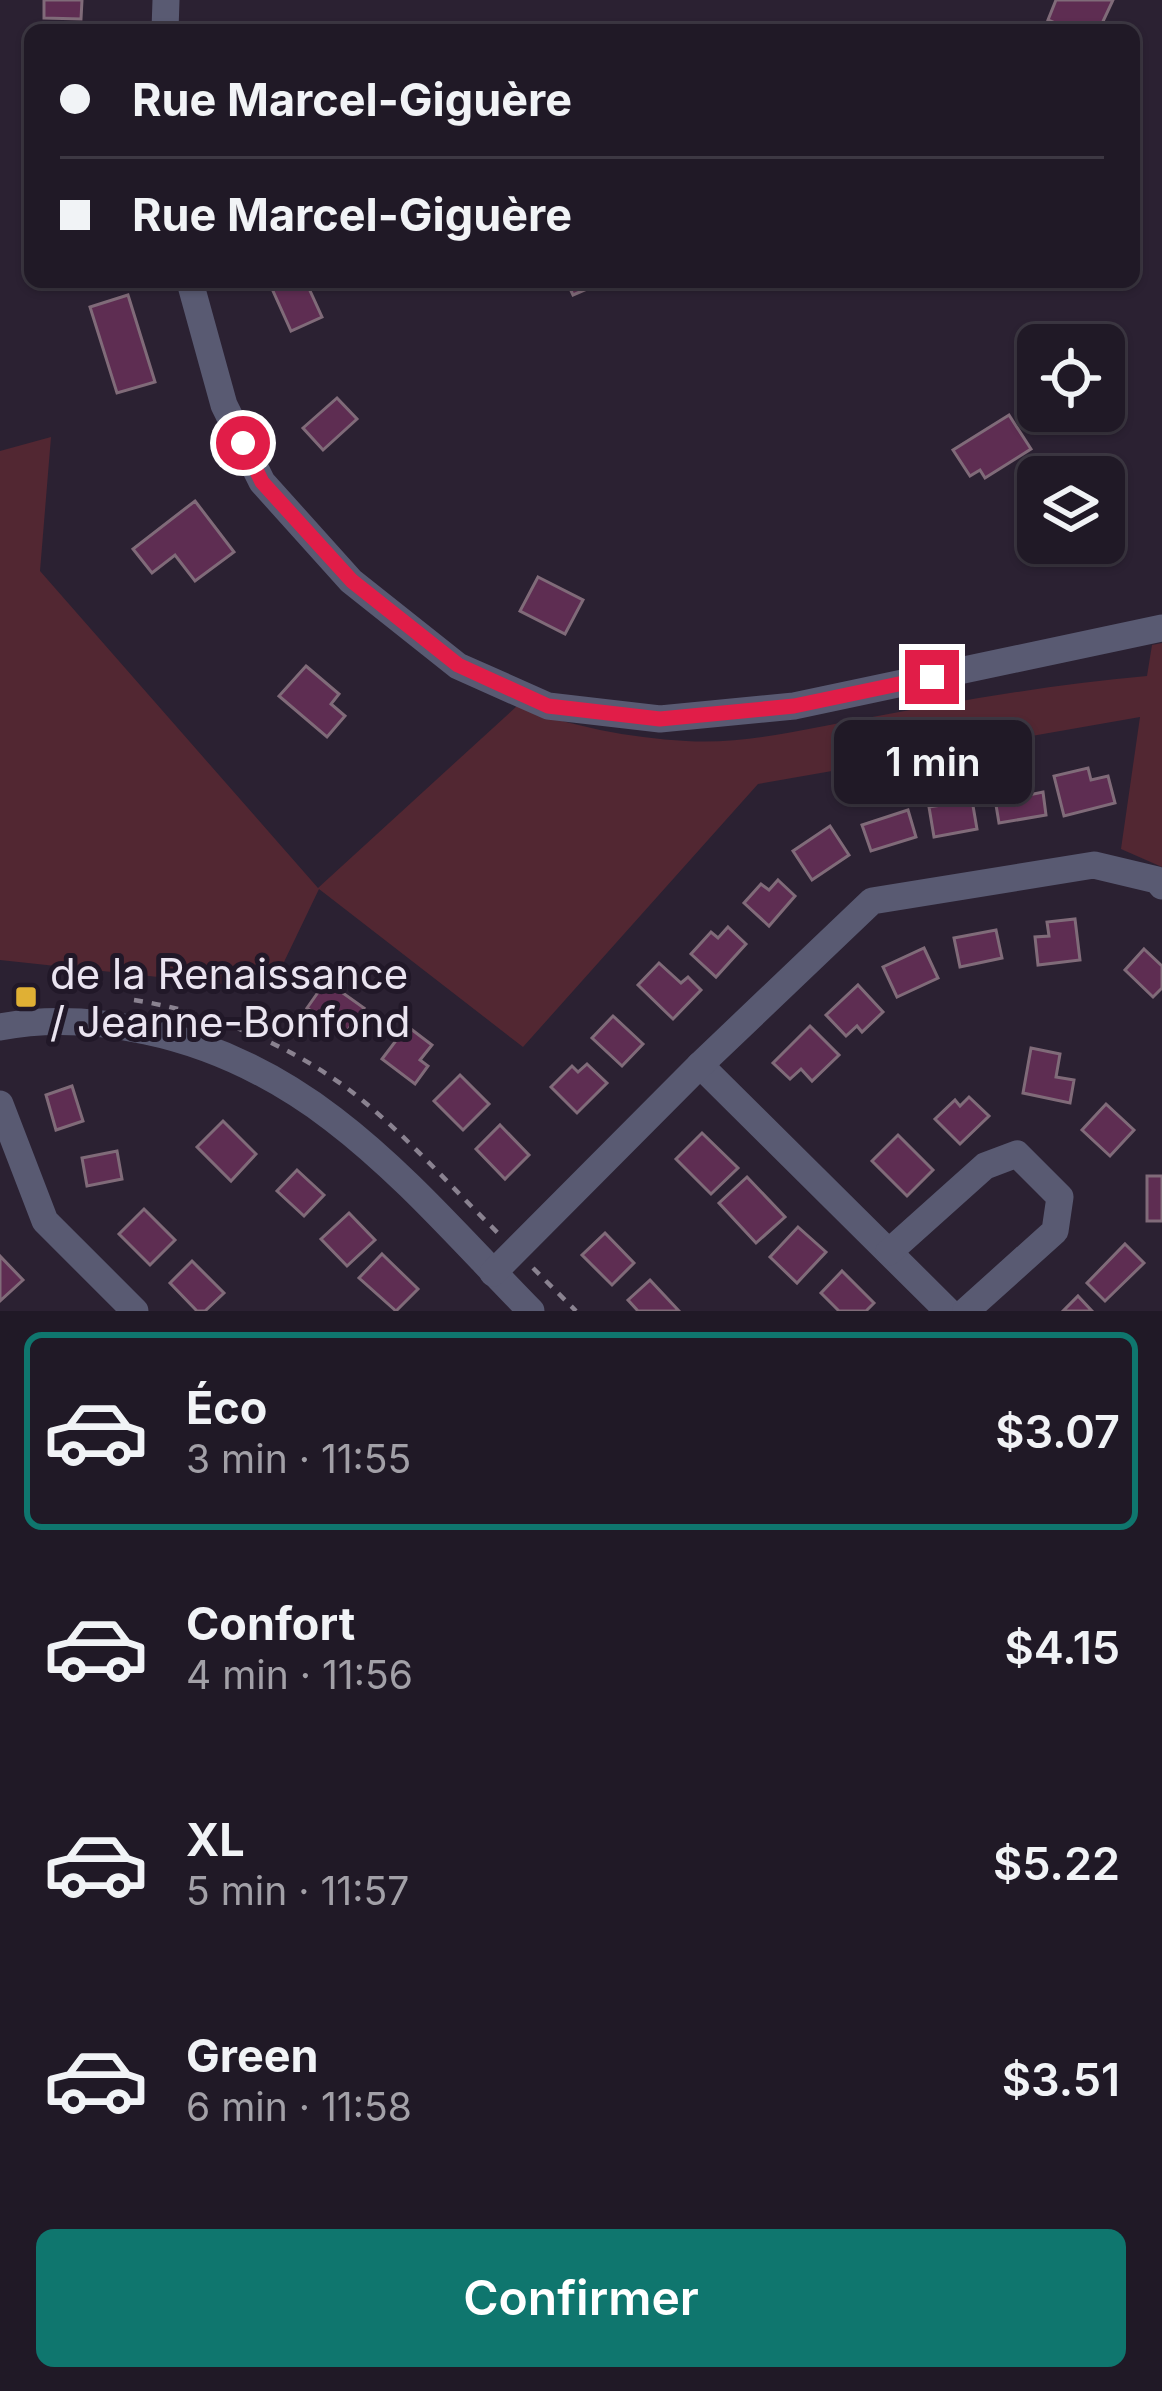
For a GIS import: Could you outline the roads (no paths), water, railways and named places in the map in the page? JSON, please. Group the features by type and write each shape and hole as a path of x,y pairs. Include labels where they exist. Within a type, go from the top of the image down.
{"street":[{"path":"192,288 224,405 262,482 352,581 458,665 548,706 660,719 794,706 1162,628"},
{"path":"494,1273 700,1065 872,901 1094,865 1157,880 1162,886"},
{"path":"0,1027 54,1022 115,1025 178,1038 256,1068 310,1100 361,1142 531,1311"},
{"path":"700,1065 947,1311"},
{"path":"0,1104 45,1221 135,1311"},
{"path":"889,1252 986,1166 1017,1154 1060,1197 1055,1231 966,1311"}],"place":[{"name":"de la Renaissance / Jeanne-Bonfond","path":"26,997"}]}
